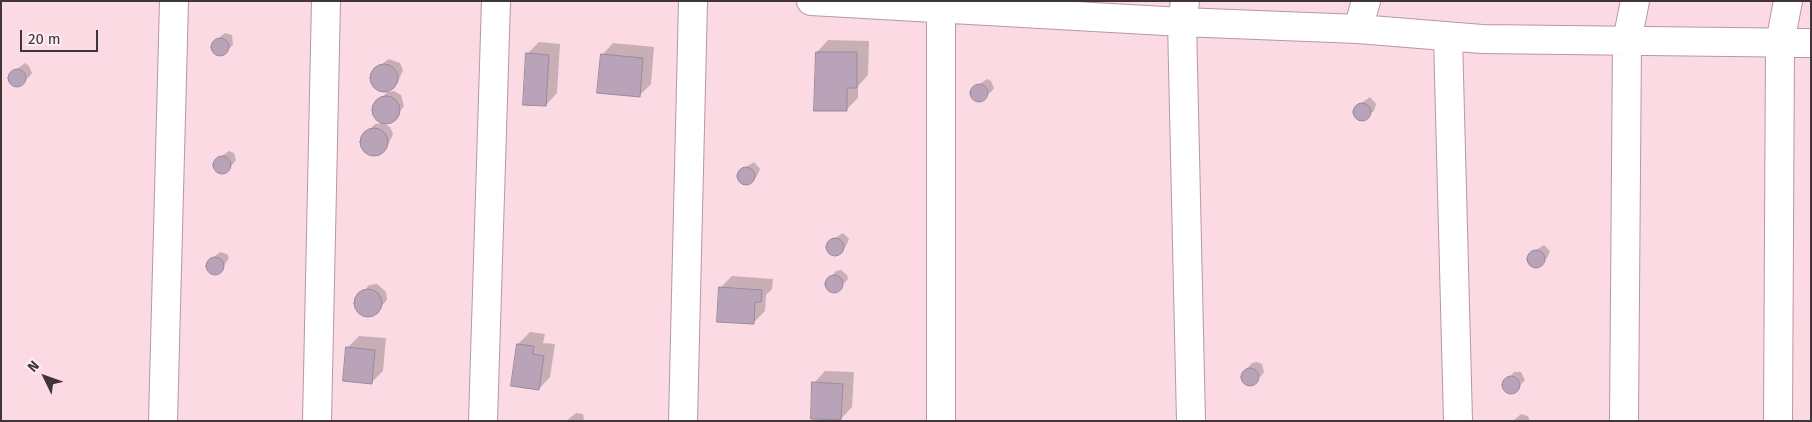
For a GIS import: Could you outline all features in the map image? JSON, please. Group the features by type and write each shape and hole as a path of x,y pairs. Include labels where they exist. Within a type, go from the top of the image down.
{"street":[{"path":"164,421 174,1"},
{"path":"317,421 326,1"},
{"path":"483,421 496,1"},
{"path":"683,421 693,1"},
{"path":"811,1 1184,12 1448,37 1811,44"},
{"path":"1358,28 1366,1"},
{"path":"1624,421 1627,41 1635,1"},
{"path":"1778,421 1780,43 1788,1"},
{"path":"941,5 941,421"},
{"path":"1184,12 1191,421"},
{"path":"1448,37 1458,421"}],"building":[{"path":"220,38 226,41 229,47 226,53 220,56 214,53 211,47 214,41"},
{"path":"816,52 857,52 857,88 847,88 847,111 814,111"},
{"path":"526,53 549,55 546,106 523,105"},
{"path":"601,54 643,58 640,97 597,93"},
{"path":"384,64 394,68 398,78 394,88 384,92 374,88 370,78 374,68"},
{"path":"17,69 23,72 26,78 23,84 17,87 11,84 8,78 11,72"},
{"path":"979,84 985,87 988,93 985,99 979,102 973,99 970,93 973,87"},
{"path":"386,96 396,100 400,110 396,120 386,124 376,120 372,110 376,100"},
{"path":"1362,103 1368,106 1371,112 1368,118 1362,121 1356,118 1353,112 1356,106"},
{"path":"374,128 384,132 388,142 384,152 374,156 364,152 360,142 364,132"},
{"path":"222,156 228,159 231,165 228,171 222,174 216,171 213,165 216,159"},
{"path":"746,167 752,170 755,176 752,182 746,185 740,182 737,176 740,170"},
{"path":"835,238 841,241 844,247 841,253 835,256 829,253 826,247 829,241"},
{"path":"1536,250 1542,253 1545,259 1542,265 1536,268 1530,265 1527,259 1530,253"},
{"path":"215,257 221,260 224,266 221,272 215,275 209,272 206,266 209,260"},
{"path":"834,275 840,278 843,284 840,290 834,293 828,290 825,284 828,278"},
{"path":"719,287 762,290 761,302 755,302 754,324 717,322"},
{"path":"368,289 378,293 382,303 378,313 368,317 358,313 354,303 358,293"},
{"path":"517,344 534,346 533,354 544,356 539,390 511,386"},
{"path":"346,347 375,350 372,384 343,381"},
{"path":"1250,368 1256,371 1259,377 1256,383 1250,386 1244,383 1241,377 1244,371"},
{"path":"1511,376 1517,379 1520,385 1517,391 1511,394 1505,391 1502,385 1505,379"},
{"path":"812,382 843,384 841,420 811,419"}]}
